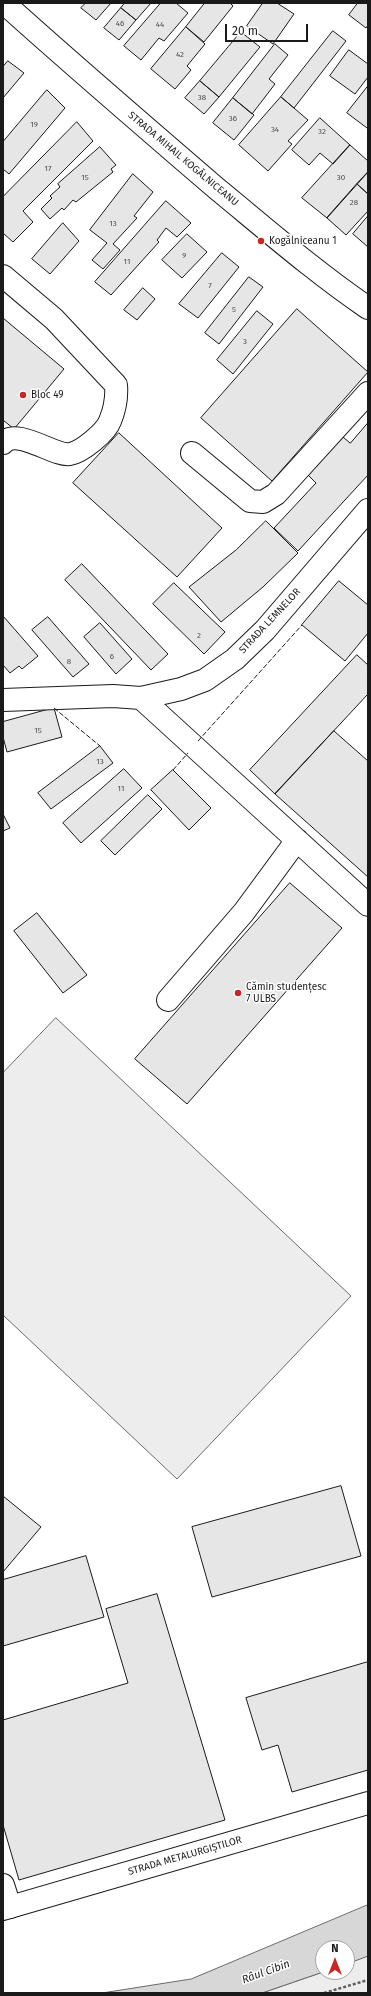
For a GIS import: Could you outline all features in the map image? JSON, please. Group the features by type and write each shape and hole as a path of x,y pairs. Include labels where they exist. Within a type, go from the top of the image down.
{"main road":[{"name":"STRADA MIHAIL KOGĂLNICEANU","path":"4,3 111,99 268,232 366,307"},
{"path":"3,276 54,319 116,385 117,397 110,423 84,449 69,455 22,439 12,438 3,443"},
{"path":"192,453 250,501 263,502 276,494 368,393"},
{"name":"STRADA LEMNELOR","path":"3,700 97,696 141,698 181,689 205,680 235,659 265,630 368,510"},
{"path":"141,698 368,905"},
{"path":"168,1000 244,912 297,840"},
{"name":"STRADA METALURGIȘTILOR","path":"7,1908 368,1803"},
{"path":"3,1885 7,1908"}],"path":[{"path":"324,1993 368,1980"}],"shaded area":[{"path":"56,1018 351,1296 177,1479 3,1315 3,1073"},
{"path":"368,1956 368,1993 262,1993 315,1975 315,1980 355,1980 355,1961"}],"water":[{"name":"Râul Cibin","path":"368,1905 368,1956 355,1961 355,1940 315,1940 315,1975 262,1993 102,1993 191,1979"}],"building":[{"path":"86,3 111,3 96,20 81,8"},
{"path":"125,3 151,3 136,20 121,8"},
{"path":"161,3 176,3 188,13 164,41 159,38 141,60 124,46"},
{"path":"205,3 230,3 233,6 204,42 186,27"},
{"path":"263,3 277,3 294,14 273,44 247,26"},
{"path":"358,3 368,3 368,25 366,28 349,15"},
{"path":"121,8 136,20 119,40 104,28"},
{"path":"186,27 205,44 187,66 191,70 175,89 151,69"},
{"path":"333,31 346,41 294,108 281,97"},
{"path":"241,32 260,47 219,97 200,81"},
{"path":"275,44 288,55 269,79 275,84 252,114 233,98"},
{"path":"349,50 368,64 368,77 355,94 330,76"},
{"path":"8,61 24,73 3,98 3,67"},
{"path":"200,81 219,97 204,114 185,98"},
{"path":"368,86 368,126 367,128 347,113"},
{"path":"47,90 65,108 9,174 3,169 3,142"},
{"path":"281,97 308,120 288,141 292,144 268,171 239,145"},
{"path":"233,98 254,115 234,140 213,123"},
{"path":"320,118 350,145 333,164 320,153 309,165 292,150"},
{"path":"77,122 93,141 23,211 33,222 13,242 3,233 3,197"},
{"path":"350,145 368,161 368,172 327,218 302,198"},
{"path":"100,147 116,165 111,169 113,172 76,202 73,200 64,210 62,208 50,219 41,209 52,198 50,196 60,187 58,184"},
{"path":"368,172 368,194 357,184"},
{"path":"133,174 153,192 134,216 137,218 113,244 120,250 103,269 92,260 107,243 90,230"},
{"path":"357,184 368,194 368,211 346,235 327,218"},
{"path":"166,201 191,223 177,237 166,228 157,240 159,242 111,295 95,282"},
{"path":"368,216 368,247 353,234"},
{"path":"63,223 79,241 50,274 32,259"},
{"path":"187,234 207,252 182,278 162,260"},
{"path":"222,253 239,267 198,318 179,304"},
{"path":"249,277 263,287 219,344 205,333"},
{"path":"143,288 155,299 137,320 124,310"},
{"path":"297,309 368,372 272,481 201,418"},
{"path":"257,311 273,324 233,374 217,360"},
{"name":"Bloc 49","path":"3,318 64,369 14,429 3,420"},
{"path":"368,423 368,475 298,551 274,528 316,483 308,475 343,437 350,443"},
{"path":"119,433 222,528 177,577 73,483"},
{"path":"266,521 298,553 263,587 221,622 189,587 236,550"},
{"path":"82,564 168,654 151,670 65,580"},
{"path":"339,581 368,605 368,633 345,661 302,625"},
{"path":"174,583 225,632 204,654 153,604"},
{"path":"3,616 38,656 22,669 19,666 10,673 3,665"},
{"path":"48,617 89,664 73,677 32,630"},
{"path":"100,623 132,659 116,674 84,637"},
{"path":"357,655 368,665 368,694 275,794 250,770"},
{"path":"54,708 62,737 7,752 3,737 3,722"},
{"path":"334,731 368,761 368,877 275,794"},
{"path":"100,746 113,763 51,809 38,793"},
{"path":"124,769 142,788 81,843 63,823"},
{"path":"173,770 211,808 189,830 151,790"},
{"path":"148,795 162,809 115,855 101,841"},
{"path":"3,814 10,828 3,831"},
{"name":"Cămin studențesc 7 ULBS","path":"290,883 342,928 187,1104 135,1059"},
{"path":"37,913 87,975 63,993 14,931"},
{"path":"341,1486 361,1556 212,1597 192,1527"},
{"path":"3,1496 41,1527 3,1572"},
{"path":"86,1556 104,1617 3,1646 3,1580"},
{"path":"157,1594 225,1820 19,1880 3,1825 3,1720 128,1683 106,1609"},
{"path":"368,1662 368,1770 292,1792 278,1745 262,1750 246,1698"}],"fence":[{"path":"198,741 302,625"},
{"path":"54,708 100,746"},
{"path":"173,770 188,753"}],"place":[{"name":"Kogălniceanu 1","path":"261,241"},
{"name":"Bloc 49","path":"23,395"},
{"name":"Cămin studențesc 7 ULBS","path":"238,993"}]}
